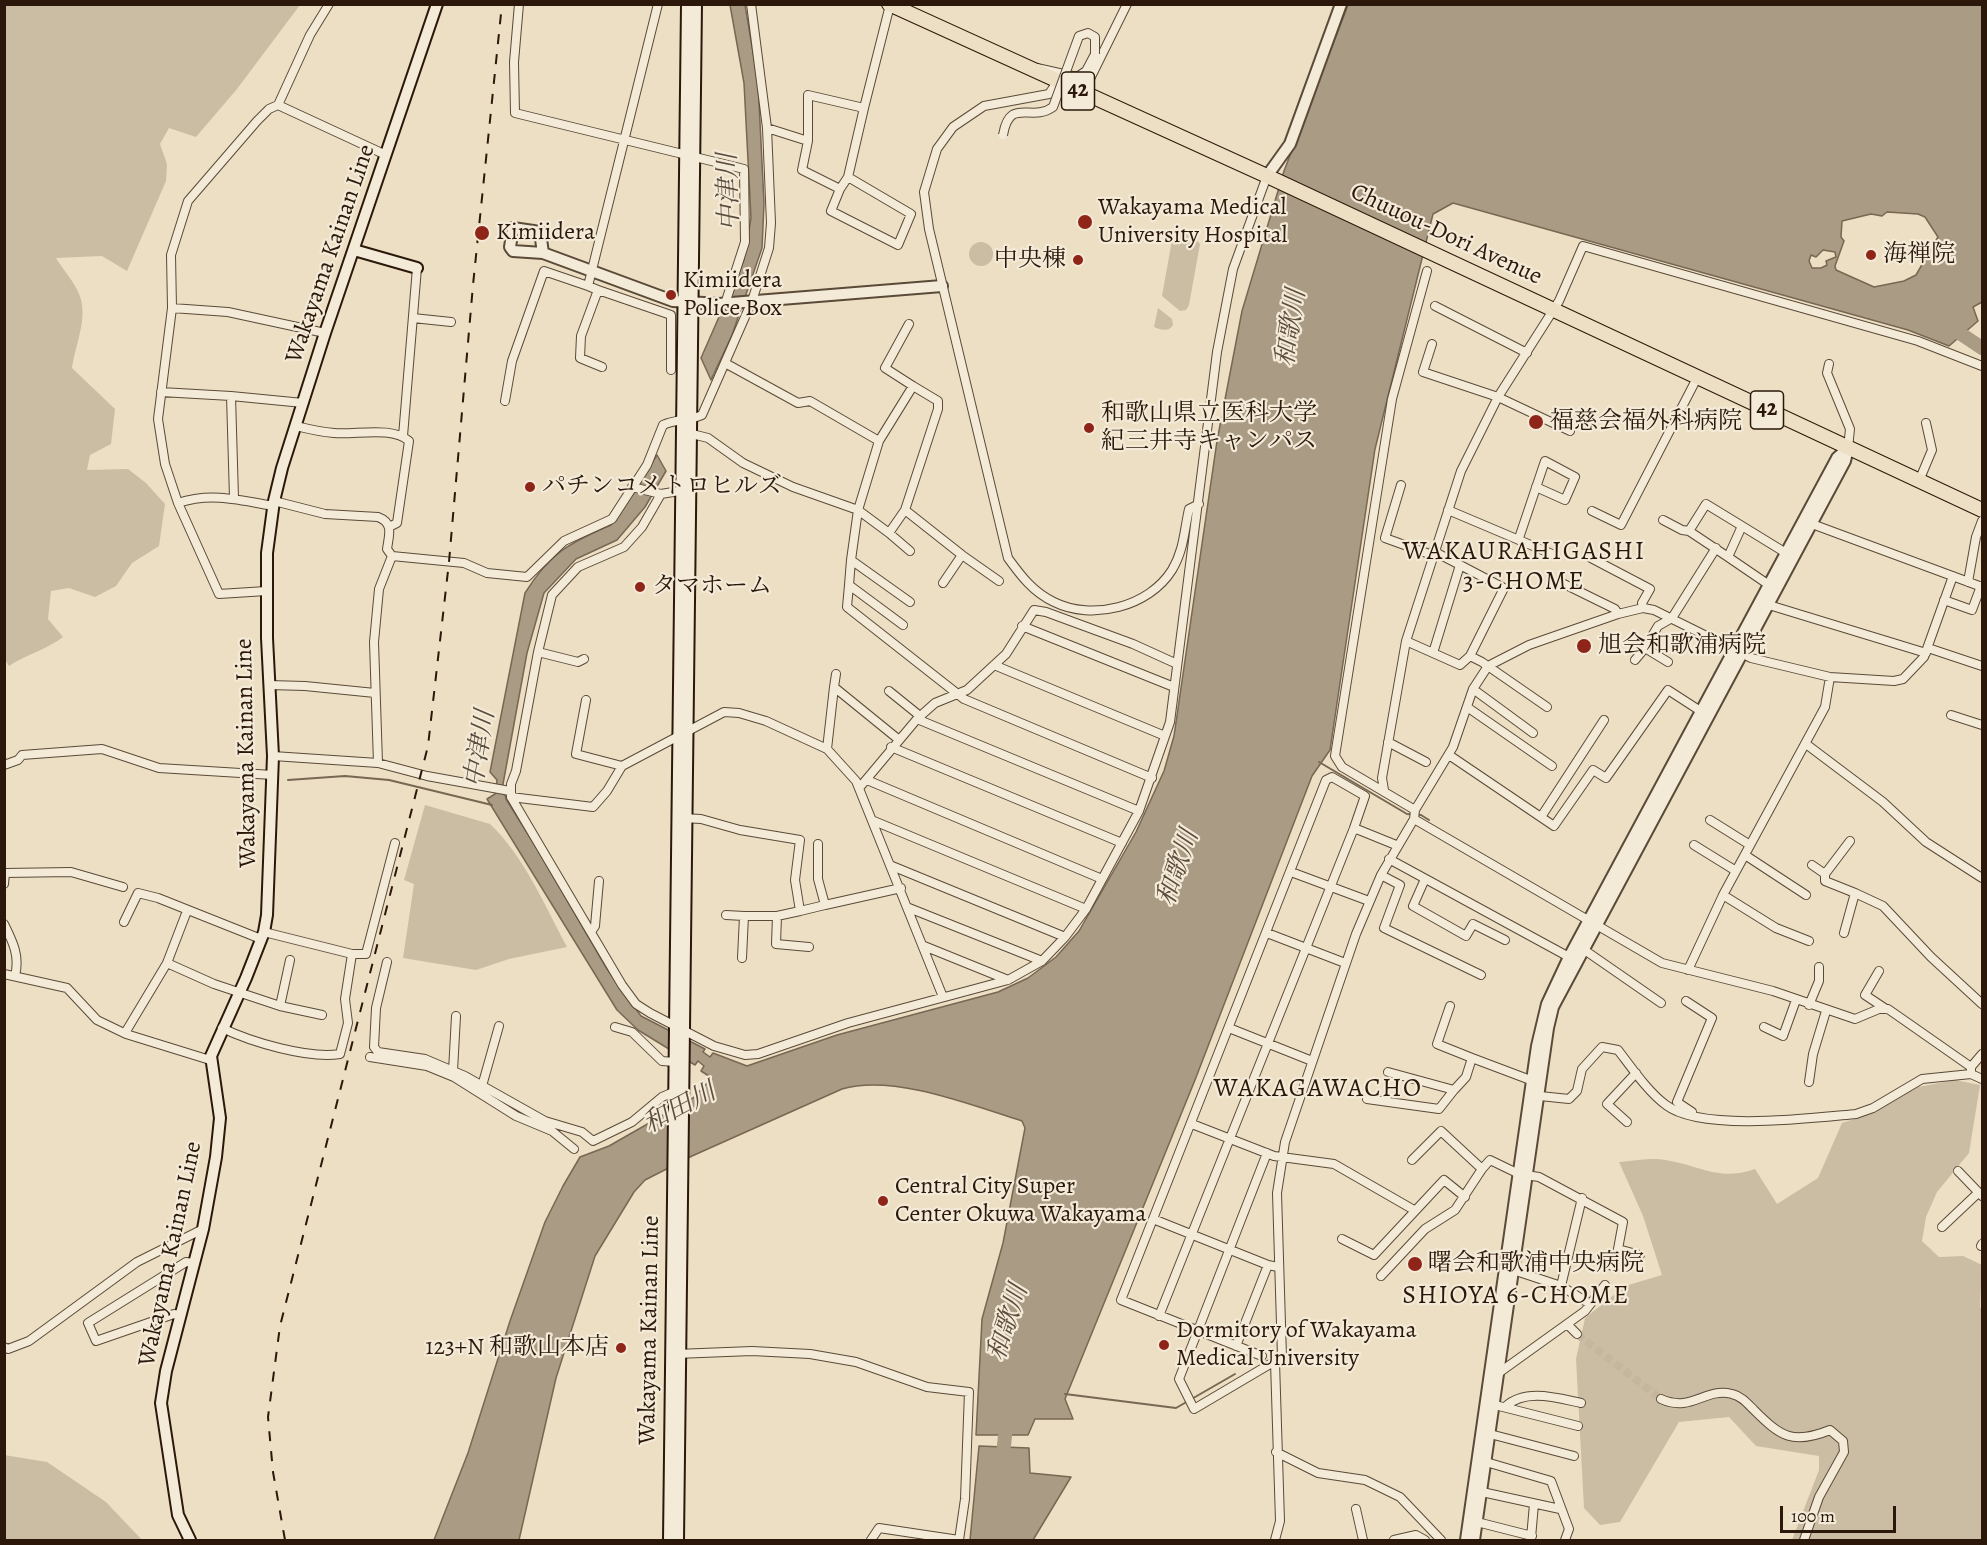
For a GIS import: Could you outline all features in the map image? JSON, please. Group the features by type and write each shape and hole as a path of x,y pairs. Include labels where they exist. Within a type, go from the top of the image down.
{"highway":[{"name":"Chuuou-Dori Avenue","path":"889,5 1272,178 1983,510"}],"main road":[{"name":"Wakayama Kainan Line","path":"190,1540 178,1515 161,1403 166,1371 203,1229 220,1118 210,1060 262,935 269,889 273,756 266,591 267,553 274,504 303,403 437,4"},
{"name":"Wakayama Kainan Line","path":"678,1540 677,1172 689,155 687,4"},
{"name":"Wakayama Kainan Line","path":"689,155 696,4"},
{"path":"1272,178 1290,144 1341,4"},
{"path":"354,250 417,268"},
{"path":"543,253 687,304 722,304 942,286"},
{"path":"1523,1174 1540,1096 1548,1028 1554,1007 1583,949 1592,924 1701,711 1768,605 1845,461 1848,448"},
{"path":"1466,1540 1510,1269 1537,1046 1547,1004 1569,957 1592,924 1738,653 1769,585 1837,458 1848,448"},
{"path":"1474,1540 1490,1434 1500,1406 1500,1372 1510,1269"},
{"name":"Wakayama Kainan Line","path":"669,1540 676,1354"}],"street":[{"path":"266,591 219,594 178,503 165,464 158,419 172,308 171,255 188,201 257,121 269,109 278,105 310,35 329,4"},
{"path":"519,4 514,62 515,113 746,171 745,242 722,304"},
{"path":"588,286 658,4"},
{"path":"178,503 196,497 234,498 325,514 378,517 385,520 389,527 387,549 392,556 464,563 487,573 527,578 564,541 612,519 647,465 663,425 702,415 725,363 769,248 771,205 767,128 751,4"},
{"path":"1083,93 1127,4"},
{"path":"848,177 911,214 898,245 831,211 848,177 889,5"},
{"path":"1003,135 1007,119 1012,114 1037,114 1053,107 1079,36 1088,33 1095,37 1095,54 1086,71 1077,77 1042,67 1027,68"},
{"path":"1057,82 1050,94 989,105 962,119 937,149 924,192 942,286 1008,558 1028,585 1054,602 1077,609 1103,610 1147,596 1171,572 1183,548 1189,509 1199,504"},
{"path":"840,189 800,167 808,141 808,95 864,108"},
{"path":"278,105 386,154"},
{"path":"767,128 808,141"},
{"path":"658,493 642,527 624,548 587,561 555,591 538,652 510,793 636,1004 679,1030 736,1054 758,1054 848,1023 1008,980 1042,962 1086,909 1139,811 1152,778 1165,736 1174,687 1199,504 1207,418 1233,269 1272,178"},
{"path":"1384,790 1382,778 1406,641 1432,553 1461,471 1498,397 1558,301 1582,246 1918,340 1983,366"},
{"path":"403,436 417,268"},
{"path":"505,401 512,361 544,271 671,315 671,370"},
{"path":"1427,271 1392,399 1335,756 1341,768 1384,790 1414,814 1592,924 1662,963 1773,991 1826,1011 1855,1019 1879,1009 1888,1009"},
{"path":"598,290 581,336 580,358 602,367"},
{"path":"1435,306 1527,353"},
{"path":"172,308 228,312 326,333"},
{"path":"413,318 451,322"},
{"path":"889,533 905,510 938,409 938,401 885,368 909,324"},
{"path":"1432,344 1423,372 1498,397 1570,431"},
{"path":"725,363 798,403 810,401 879,441"},
{"path":"1829,364 1827,374 1850,429 1848,448"},
{"path":"1592,511 1621,525 1697,378"},
{"path":"913,386 879,441 858,510 847,607 958,695 1152,778"},
{"path":"161,392 303,403"},
{"path":"231,396 234,498"},
{"path":"1919,481 1932,450 1926,423"},
{"path":"296,426 334,433 403,436 409,441 397,524 389,527"},
{"path":"686,432 708,438 743,463 793,487 858,510 910,551"},
{"path":"1519,538 1536,487 1545,461 1575,477 1564,500 1536,487"},
{"path":"1401,485 1385,538 1432,553 1504,588 1470,656 1460,665 1406,641"},
{"path":"633,487 658,493 685,490"},
{"path":"1689,531 1706,504 1786,553"},
{"path":"905,510 999,581"},
{"path":"1448,510 1519,538 1552,554"},
{"path":"1663,520 1682,530 1689,531 1769,585"},
{"path":"1968,582 1976,537 1983,521"},
{"path":"1812,524 1982,587 1971,610 1944,600"},
{"path":"1728,557 1742,526"},
{"path":"1635,660 1658,626 1672,618 1716,548"},
{"path":"943,583 962,555"},
{"path":"378,763 374,642 379,589 392,556"},
{"path":"1592,558 1650,589 1642,603 1644,608"},
{"path":"851,560 910,602"},
{"path":"1433,653 1460,566"},
{"path":"1267,1153 1179,1379 1194,1409 1282,1358 1277,1192 1282,1156 1345,963 1369,901 1396,845 1449,755 1473,689 1488,666 1530,645 1618,614 1644,608 1672,618 1738,653 1830,676 1894,681 1903,679 1927,650 1953,576"},
{"path":"1560,582 1615,609 1618,614"},
{"path":"849,585 903,625"},
{"path":"1768,605 1983,666"},
{"path":"860,787 918,717 935,703 967,690 1006,654 1034,610 1046,612 1133,644 1177,664"},
{"path":"1022,626 1174,687"},
{"path":"1645,648 1668,662"},
{"path":"538,652 578,662 584,659"},
{"path":"1470,656 1547,707"},
{"path":"994,665 1165,736"},
{"path":"827,749 836,674"},
{"path":"1688,970 1724,894 1824,708 1830,676"},
{"path":"269,686 305,686 375,693"},
{"path":"834,687 898,739"},
{"path":"1473,689 1533,733"},
{"path":"1449,755 1554,826 1593,770 1606,778 1668,690 1701,711"},
{"path":"889,691 918,717 1139,811"},
{"path":"585,700 576,754 622,766"},
{"path":"1467,707 1552,766"},
{"path":"273,756 378,763 510,793 593,807 607,791 622,766 724,712 739,713 784,728 827,749 860,787 943,996"},
{"path":"1951,715 1983,725"},
{"path":"1542,817 1605,720"},
{"path":"1388,742 1426,762"},
{"path":"1806,744 1883,802 1926,842 1983,878"},
{"path":"891,747 1122,843"},
{"path":"4,765 18,760 21,755 102,749 159,768 273,775"},
{"path":"1159,1316 1354,828 1365,795 1332,777 1326,780 1121,1300 1159,1316 1197,1332 1262,1356"},
{"path":"867,780 1102,879"},
{"path":"682,818 800,840 795,880 800,911"},
{"path":"1710,820 1750,846"},
{"path":"874,821 1086,909"},
{"path":"1354,828 1396,845"},
{"path":"1850,841 1825,874 1825,881 1883,906 1931,957 1983,1004"},
{"path":"124,922 138,893 262,935 352,954 366,954 395,843"},
{"path":"818,844 819,879 825,905"},
{"path":"1694,845 1736,871"},
{"path":"1745,855 1806,895"},
{"path":"1389,859 1569,957"},
{"path":"1812,865 1825,874"},
{"path":"892,866 1065,937"},
{"path":"4,884 5,873 71,872 123,887"},
{"path":"1291,872 1369,901"},
{"path":"1381,875 1400,885 1384,928 1481,975"},
{"path":"1425,879 1413,906 1466,936 1473,924 1505,940"},
{"path":"591,932 595,926 598,881"},
{"path":"726,915 777,916 901,888"},
{"path":"1844,933 1856,893"},
{"path":"1724,894 1776,928 1809,941"},
{"path":"909,908 1042,962"},
{"path":"124,1033 167,963 187,911"},
{"path":"742,958 744,916"},
{"path":"777,916 776,945 809,947"},
{"path":"4,924 16,951 18,964 15,976"},
{"path":"1267,933 1345,963"},
{"path":"924,946 1008,980"},
{"path":"1583,949 1661,1003"},
{"path":"222,1028 290,1049 325,1056 340,1054 348,1023 345,999 352,954"},
{"path":"280,1006 290,960"},
{"path":"387,962 376,1008 374,1047 378,1052 424,1059 453,1071 544,1121 582,1132 593,1141 632,1122 662,1096 678,1094"},
{"path":"167,963 239,993 280,1006 322,1014"},
{"path":"1809,1005 1819,981 1819,967"},
{"path":"1879,971 1865,995 1888,1009 1983,1079"},
{"path":"4,974 67,988 97,1020 124,1033 210,1060"},
{"path":"1764,1027 1783,1036 1796,1000"},
{"path":"1686,1001 1712,1018 1677,1102 1698,1117"},
{"path":"1450,1006 1437,1044 1533,1081"},
{"path":"1809,1082 1813,1054 1826,1011"},
{"path":"453,1071 456,1016"},
{"path":"482,1086 499,1026"},
{"path":"615,1028 632,1032 662,1061 678,1062"},
{"path":"1229,1028 1312,1061"},
{"path":"1540,1096 1569,1099 1577,1091 1582,1069 1602,1047 1618,1050 1668,1107 1698,1117 1744,1121 1856,1114 1873,1108 1922,1079 1971,1070 1983,1054"},
{"path":"370,1057 427,1066 454,1077 516,1116 552,1131 574,1149"},
{"path":"1367,1099 1439,1109 1466,1077 1472,1058"},
{"path":"1389,1072 1454,1090"},
{"path":"1628,1122 1607,1104 1636,1073"},
{"path":"1192,1124 1267,1153 1334,1164 1414,1210"},
{"path":"1412,1160 1441,1131 1482,1169"},
{"path":"1381,1276 1425,1229 1455,1210 1490,1160 1523,1174 1539,1177 1623,1222 1612,1266"},
{"path":"1942,1227 1980,1195 1958,1171"},
{"path":"1342,1239 1374,1255 1443,1180 1465,1197"},
{"path":"1561,1286 1582,1198"},
{"path":"1153,1219 1278,1267"},
{"path":"4,1347 8,1349 29,1341 137,1262 203,1229"},
{"path":"1618,1249 1640,1255"},
{"path":"180,1315 174,1314 96,1341 88,1323 186,1262 194,1263"},
{"path":"1236,1346 1268,1265"},
{"path":"1510,1269 1561,1286 1590,1304"},
{"path":"1500,1372 1544,1338 1568,1325 1590,1304 1605,1285"},
{"path":"1568,1325 1577,1334"},
{"path":"676,1354 752,1351 810,1354 856,1362 927,1387 969,1392 965,1499 959,1540 879,1528 871,1540"},
{"path":"1275,1362 1276,1452 1280,1521 1275,1540"},
{"path":"1661,1399 1685,1405 1715,1393 1734,1394 1776,1432 1797,1438 1811,1437 1830,1430 1843,1441 1844,1452 1819,1497 1804,1540"},
{"path":"1500,1406 1543,1395 1581,1403"},
{"path":"1500,1406 1578,1426"},
{"path":"1490,1434 1574,1456"},
{"path":"1276,1452 1318,1473 1365,1480 1400,1497 1441,1540"},
{"path":"1486,1462 1548,1478 1554,1484 1560,1509 1569,1529 1565,1540"},
{"path":"1482,1492 1560,1509"},
{"path":"1477,1522 1531,1538 1534,1504"},
{"path":"1356,1509 1363,1540"},
{"path":"1394,1540 1416,1535 1425,1540"}],"shaded area":[{"path":"4,5 300,5 237,89 196,137 169,128 160,144 167,164 166,181 127,271 102,256 56,258 74,285 82,303 82,321 72,368 115,409 111,444 90,455 87,470 128,469 146,483 165,504 159,546 132,563 116,586 95,597 69,588 51,591 48,619 63,637 9,666 4,658"},
{"path":"1181,234 1191,234 1200,244 1189,305 1186,310 1180,311 1162,296 1172,240"},
{"path":"981,242 990,245 993,254 990,263 981,266 972,263 969,254 972,245"},
{"path":"1158,308 1172,319 1173,325 1167,330 1154,327"},
{"path":"425,805 490,824 524,866 567,947 509,959 476,970 403,958 414,884 404,880"},
{"path":"1955,1080 1980,1085 1969,1153 1937,1192 1926,1217 1922,1241 1939,1257 1963,1256 1982,1265 1980,1307 1982,1309 1982,1540 1792,1540 1819,1470 1819,1456 1756,1446 1729,1417 1679,1422 1620,1522 1600,1525 1584,1508 1576,1359 1585,1318 1625,1286 1662,1275 1643,1216 1619,1162 1660,1159 1730,1174 1755,1169 1777,1204 1818,1178 1842,1123 1866,1115 1918,1087"},
{"path":"4,1455 47,1462 106,1502 142,1540 5,1540"}],"water":[{"path":"730,5 745,5 758,82 764,203 762,248 732,335 711,380 701,358 744,260 751,218 744,83"},
{"name":"和田川","path":"1348,5 1982,5 1982,302 1973,307 1978,321 1949,346 1908,330 1453,203 1433,214 1375,449 1330,750 1312,776 1195,1080 1065,1399 1073,1419 1035,1419 1028,1435 976,1435 982,1319 1003,1243 1025,1128 1022,1121 932,1093 885,1085 863,1085 842,1089 692,1156 645,1180 634,1192 595,1256 556,1378 519,1540 434,1540 468,1453 510,1321 545,1222 580,1157 609,1146 693,1098 712,1078 701,1071 704,1066 698,1061 695,1065 638,1030 617,1010 487,799 495,794 497,780 490,772 525,593 543,568 562,551 611,525 657,455 666,471 645,507 617,540 576,559 544,593 527,653 503,784 506,799 607,969 641,1016 705,1049 703,1052 710,1057 713,1053 747,1066 837,1035 998,992 1028,978 1056,957 1079,931 1136,832 1164,771 1174,736 1217,441 1242,311 1284,171","holes":["1887,212 1918,214 1925,217 1938,237 1916,275 1904,281 1874,287 1836,270 1835,266 1844,241 1841,237 1842,221 1871,214 1882,216","1823,250 1835,252 1836,257 1826,261 1827,265 1821,268 1812,268 1809,261 1811,255 1816,257"]},
{"path":"979,1446 1029,1448 1030,1473 1071,1477 1033,1540 970,1540"}],"waterway":[{"path":"1952,328 1982,348"},
{"path":"1319,762 1407,814 1421,815 1429,820"},
{"name":"中津川","path":"288,780 345,776 389,780 492,805"},
{"path":"1065,1394 1176,1408 1235,1374"},
{"name":"和歌川","path":"1002,1464 1007,1417"}],"tunnel":[{"path":"1577,1334 1661,1399"}],"railway":[{"path":"285,1540 273,1472 268,1417 280,1326 428,746 449,562 473,285 502,4"}],"place":[{"name":"Wakayama Medical University Hospital","path":"1085,222"},
{"name":"Kimiidera","path":"482,233"},
{"name":"海禅院","path":"1871,255"},
{"name":"中央棟","path":"1078,260"},
{"name":"Kimiidera Police Box","path":"671,295"},
{"name":"福慈会福外科病院","path":"1536,422"},
{"name":"和歌山県立医科大学 紀三井寺キャンパス","path":"1089,428"},
{"name":"パチンコメトロヒルズ","path":"530,487"},
{"name":"タマホーム","path":"640,587"},
{"name":"旭会和歌浦病院","path":"1584,646"},
{"name":"Central City Super Center Okuwa Wakayama","path":"883,1201"},
{"name":"曙会和歌浦中央病院","path":"1415,1264"},
{"name":"Dormitory of Wakayama Medical University","path":"1164,1345"},
{"name":"123+N 和歌山本店","path":"621,1348"}],"district":[{"name":"WAKAURAHIGASHI 3-CHOME","path":"1524,568"},
{"name":"WAKAGAWACHO","path":"1318,1090"},
{"name":"SHIOYA 6-CHOME","path":"1516,1297"}]}
